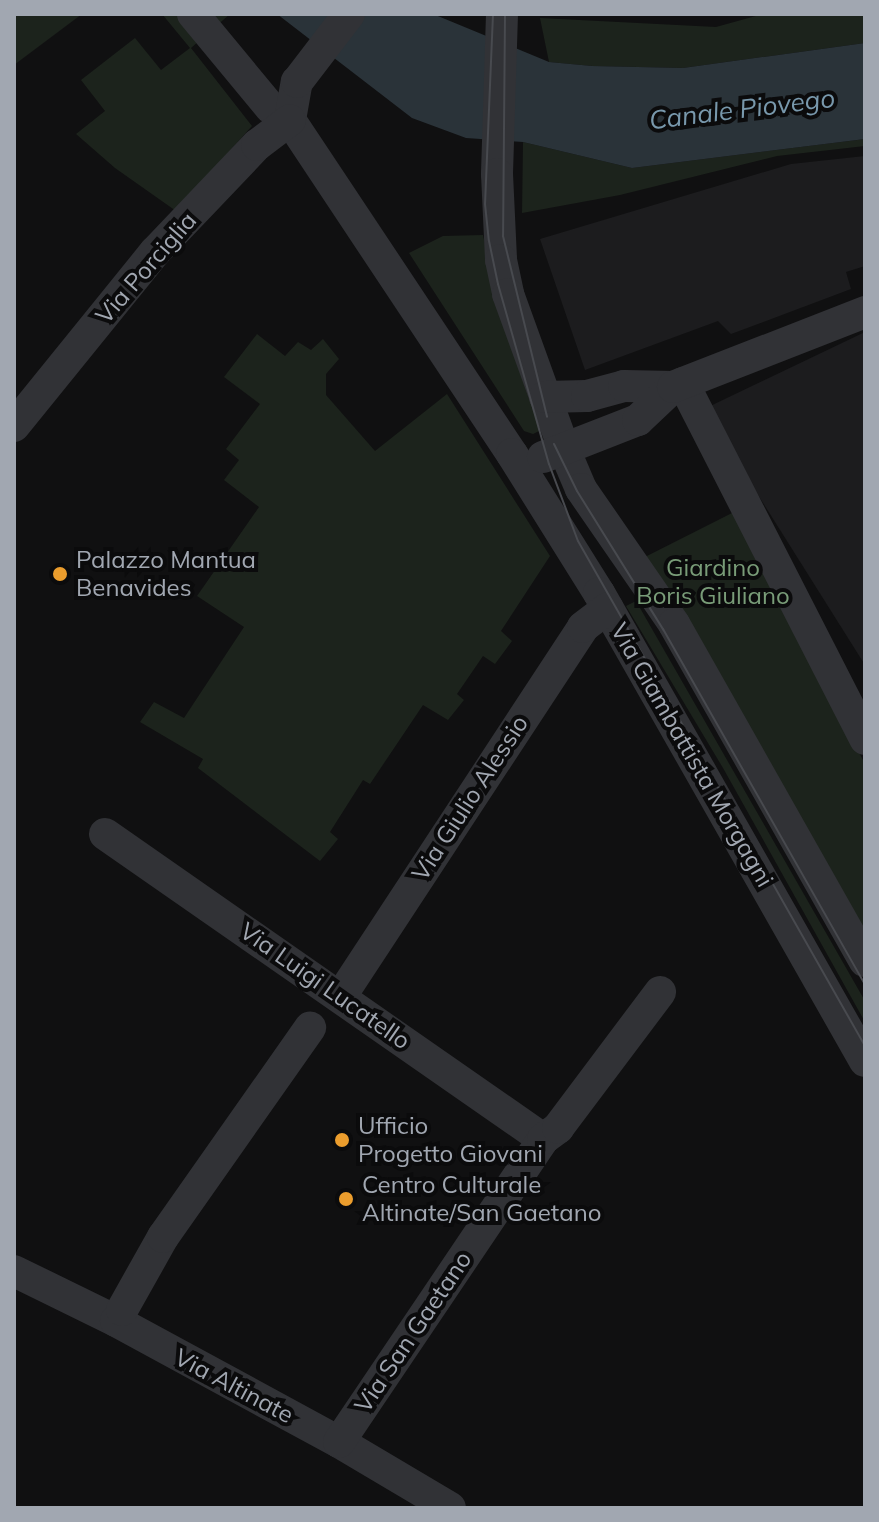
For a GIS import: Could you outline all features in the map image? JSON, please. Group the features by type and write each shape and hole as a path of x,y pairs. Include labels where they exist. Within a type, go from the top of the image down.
{"street":[{"name":"Via Giambattista Morgagni","path":"193,14 280,114 512,454 608,608 865,1061"},
{"path":"280,114 307,65 349,14"},
{"name":"Via Giambattista Morgagni","path":"502,14 497,174 498,225 506,282 564,449 581,489 674,624 865,961"},
{"name":"Via Porciglia","path":"14,426 155,252 257,145 280,114"},
{"path":"512,454 533,458 638,420 678,385 853,317"},
{"path":"545,397 587,396 624,386 678,385"},
{"path":"678,385 854,702 865,739"},
{"name":"Via Giulio Alessio","path":"122,1310 163,1237 324,1012 583,627 608,608"},
{"name":"Via Luigi Lucatello","path":"105,834 324,1012 543,1139"},
{"name":"Via San Gaetano","path":"339,1442 543,1139 558,1128 660,992"},
{"name":"Via Altinate","path":"14,1271 116,1321 339,1442 450,1508"}],"shaded area":[{"path":"865,156 865,266 846,272 851,289 731,334 718,321 585,370 540,239 791,164"},
{"path":"865,332 865,665 704,409"}],"green space":[{"path":"14,14 82,14 14,65"},
{"path":"162,14 230,14 191,48 252,126 176,211 115,168 76,134 105,111 81,80 135,38 161,70 190,48"},
{"path":"763,14 865,14 865,43 683,68 592,66 549,62 540,18 716,27"},
{"path":"865,139 865,146 777,156 620,195 522,213 523,142 632,168"},
{"path":"483,235 495,292 540,424 539,431 533,434 524,431 409,253 443,236"},
{"path":"257,334 285,356 298,342 311,350 323,339 339,359 326,374 326,395 375,451 447,394 550,556 501,631 512,641 495,664 483,656 457,694 464,700 448,720 423,705 370,784 363,780 330,832 338,839 320,861 198,768 203,759 140,722 154,702 184,718 244,627 197,596 259,507 224,480 239,460 226,449 260,404 224,377"},
{"name":"Giardino Boris Giuliano","path":"734,512 865,764 865,935 639,560"},
{"path":"636,601 865,1001 865,1022 723,768 626,606"}],"water":[{"name":"Canale Piovego","path":"277,14 433,14 549,62 592,66 683,68 865,43 865,139 632,168 523,142 466,138 412,118"}],"tram line":[{"path":"493,14 485,204 489,241 498,284 549,464 578,541 865,1046"},
{"path":"505,14 503,236 547,417"},
{"path":"554,444 577,491 663,629 865,985"}],"place":[{"name":"Palazzo Mantua Benavides","path":"60,574"},
{"name":"Ufficio Progetto Giovani","path":"342,1140"},
{"name":"Centro Culturale Altinate/San Gaetano","path":"346,1199"}]}
